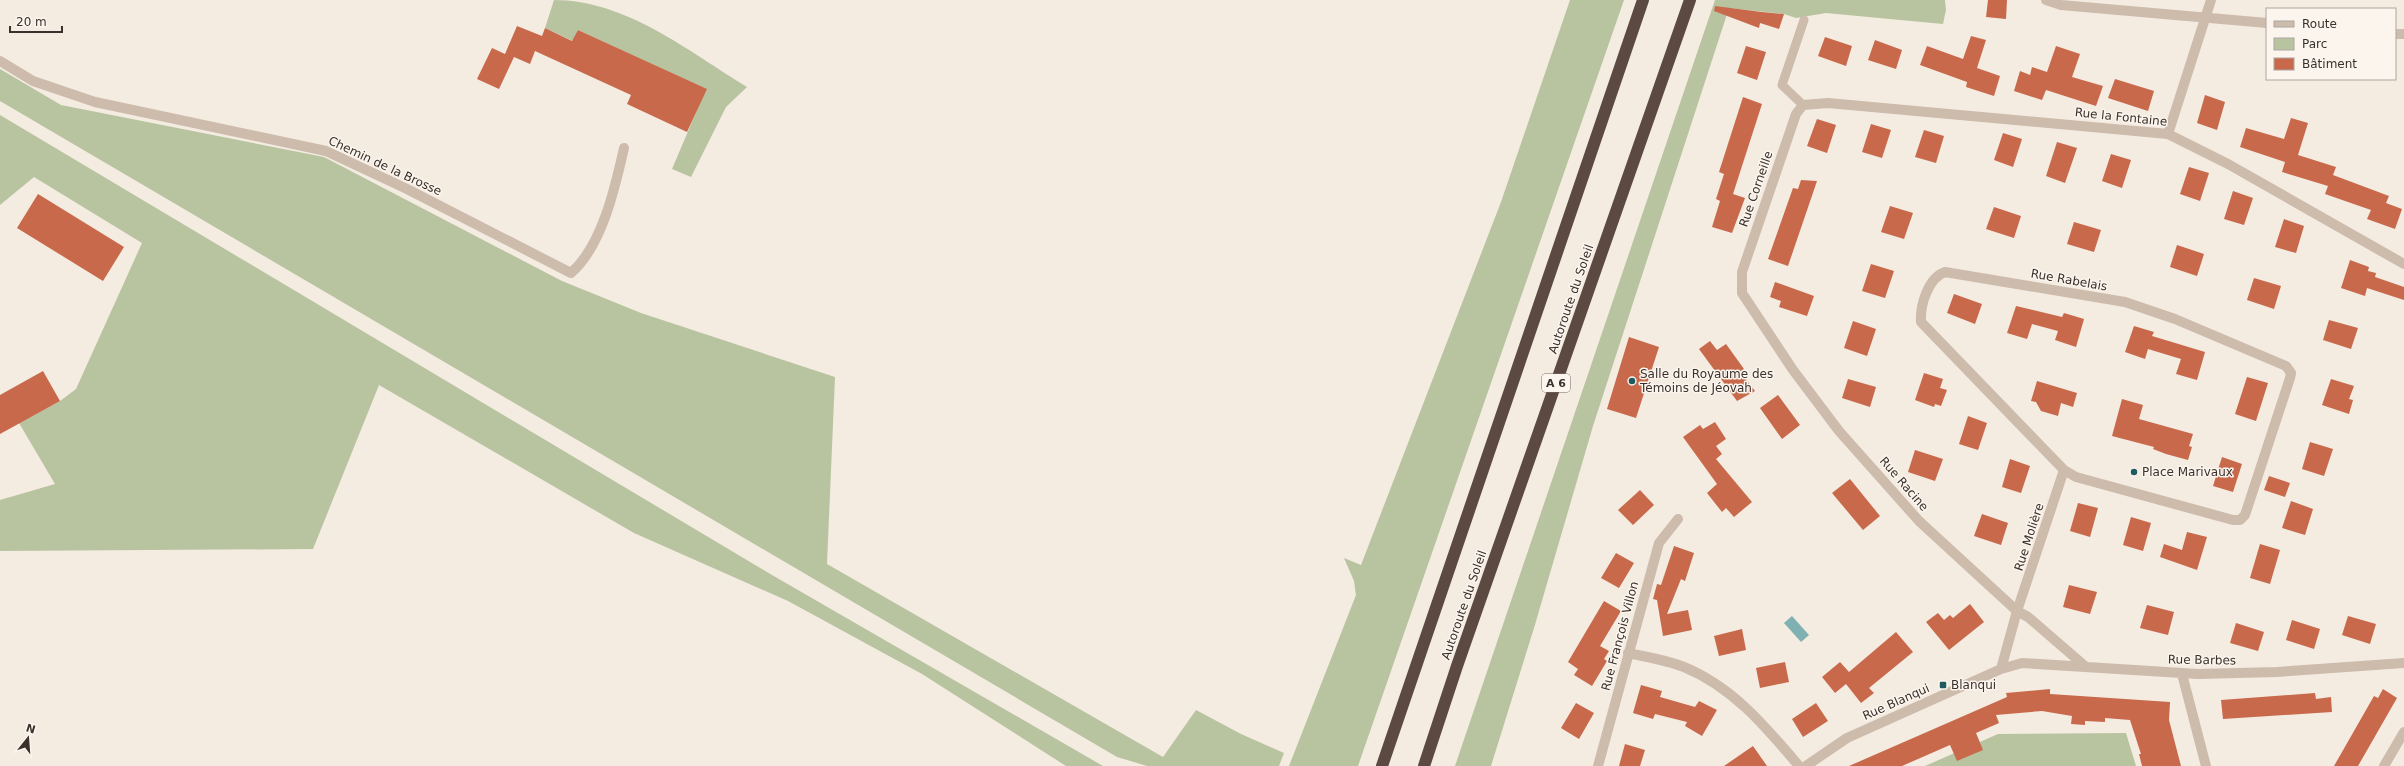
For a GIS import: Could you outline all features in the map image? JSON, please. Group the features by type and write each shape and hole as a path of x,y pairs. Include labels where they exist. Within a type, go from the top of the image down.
{"highway":[{"path":"1382,766 1643,0"},
{"name":"Autoroute du Soleil","path":"1424,766 1457,666 1690,0"}],"street":[{"path":"2046,0 2061,5 2266,23"},
{"path":"2168,134 2211,0"},
{"name":"Chemin de la Brosse","path":"0,61 33,81 95,102 326,151 407,189 571,273 582,264 593,246 616,182 624,148"},
{"name":"Rue la Fontaine","path":"1803,106 1828,103 2168,134 2228,164 2404,264"},
{"name":"Rue Corneille","path":"1740,284 1748,253 1791,128 1796,114 1803,106"},
{"name":"Rue Rabelais","path":"1945,272 2125,302 2176,319 2278,361 2286,366 2291,372 2245,515 2240,520 2233,520 2076,477 2064,470 1921,322 1920,316 1930,282 1936,275 1945,272"},
{"name":"Rue Racine","path":"1740,284 1742,293 1762,326 1839,431 1919,521 2018,611 2028,617 2086,667"},
{"name":"Rue Molière","path":"2001,669 2018,611 2064,470"},
{"name":"Rue François Villon","path":"1598,766 1659,543 1678,519"},
{"path":"1628,653 1670,662 1711,681 1760,720 1799,766"},
{"name":"Rue Barbes","path":"2001,669 2022,663 2182,674 2277,672 2404,663"},
{"name":"Rue Blanqui","path":"1806,766 1847,738 2001,669"},
{"path":"2182,674 2206,766"},
{"path":"2384,766 2404,732"}],"lane":[{"path":"1803,106 1782,85 1804,20"}],"green space":[{"path":"554,0 581,2 631,18 679,44 747,87 726,107 691,177 672,169 706,89 578,30 573,41 545,28"},
{"path":"1570,0 1624,0 1358,766 1289,766 1356,595 1354,581 1344,558 1361,565 1501,202"},
{"path":"1715,0 1945,0 1946,10 1943,24 1826,13 1796,18 1784,14 1729,8 1593,426 1534,628 1491,766 1455,766"},
{"path":"0,69 61,105 324,157 562,281 641,313 835,377 827,564 1163,757 1196,710 1241,734 1284,753 1279,766 1147,766 1117,757 0,101"},
{"path":"0,115 772,575 1103,766 1066,766 922,674 788,601 634,533 379,385 313,549 0,551 0,500 55,484 19,423 60,401 76,389 142,243 34,177 0,205"},
{"path":"2126,733 2136,766 1925,766 1998,734"}],"water":[{"path":"1792,616 1809,635 1801,642 1784,623"}],"building":[{"path":"1988,0 2007,0 2006,19 1986,17"},
{"path":"1715,6 1784,14 1779,29 1760,23 1759,28 1714,11"},
{"path":"517,26 542,36 545,28 572,41 578,30 707,89 687,132 627,104 631,95 535,51 530,64 514,57 499,89 477,79 492,48 505,54"},
{"path":"1971,36 1986,40 1977,68 2000,76 1994,96 1966,87 1967,82 1920,65 1927,46 1963,59"},
{"path":"1825,37 1852,46 1846,66 1818,56"},
{"path":"1875,40 1902,50 1896,69 1868,60"},
{"path":"1746,46 1766,52 1757,80 1737,73"},
{"path":"2056,46 2080,54 2072,77 2103,86 2096,106 2046,90 2042,100 2014,91 2020,71 2030,75 2032,67 2047,72"},
{"path":"2115,79 2154,91 2148,111 2108,98"},
{"path":"2205,95 2225,102 2217,130 2197,123"},
{"path":"1743,97 1762,104 1733,194 1745,198 1732,233 1712,227 1720,201 1716,199 1724,174 1719,172"},
{"path":"2291,118 2308,123 2298,155 2336,167 2333,175 2389,196 2386,203 2402,209 2395,229 2367,219 2371,210 2325,194 2328,186 2282,172 2285,162 2240,147 2246,128 2284,139"},
{"path":"1817,119 1836,125 1827,153 1807,146"},
{"path":"1871,124 1891,130 1882,158 1862,152"},
{"path":"1924,130 1944,136 1936,163 1915,157"},
{"path":"2003,133 2022,139 2013,167 1994,160"},
{"path":"2057,142 2077,148 2065,183 2046,176"},
{"path":"2111,154 2131,160 2122,188 2102,181"},
{"path":"2189,167 2209,173 2200,201 2180,194"},
{"path":"1801,180 1817,181 1788,266 1768,259 1793,188 1798,189"},
{"path":"2233,191 2253,198 2244,225 2224,219"},
{"path":"38,194 124,247 103,281 17,228"},
{"path":"1890,206 1913,213 1904,239 1881,232"},
{"path":"1994,207 2021,216 2014,238 1986,229"},
{"path":"2284,219 2304,226 2296,253 2275,247"},
{"path":"2074,222 2101,230 2094,252 2067,244"},
{"path":"2177,245 2204,254 2197,276 2170,267"},
{"path":"2350,260 2369,267 2368,271 2376,273 2375,277 2404,287 2404,300 2367,288 2365,296 2341,288"},
{"path":"1871,264 1894,271 1885,298 1862,291"},
{"path":"2254,278 2281,286 2274,309 2247,300"},
{"path":"1775,282 1814,296 1807,316 1779,307 1781,301 1770,297"},
{"path":"1954,294 1982,304 1975,324 1947,313"},
{"path":"2016,306 2062,317 2064,313 2084,319 2076,347 2055,340 2058,331 2032,324 2027,339 2007,333"},
{"path":"2329,320 2358,328 2351,349 2323,340"},
{"path":"1853,321 1876,329 1867,356 1844,348"},
{"path":"2134,326 2154,332 2152,336 2205,352 2197,380 2176,374 2181,359 2148,349 2145,359 2125,352"},
{"name":"Salle du Royaume des Témoins de Jéovah","path":"1629,337 1659,347 1636,418 1607,409"},
{"path":"1710,341 1717,350 1726,344 1744,369 1740,372 1755,391 1737,401 1699,349"},
{"path":"43,371 60,401 0,434 0,395"},
{"path":"1924,373 1943,379 1940,388 1947,390 1941,406 1935,404 1934,407 1915,400"},
{"path":"2247,377 2268,383 2256,421 2235,414"},
{"path":"1848,379 1876,387 1870,407 1842,398"},
{"path":"2331,379 2354,386 2349,399 2353,400 2349,414 2322,405"},
{"path":"2037,381 2077,393 2073,407 2061,403 2058,416 2041,411 2036,402 2031,401"},
{"path":"1778,395 1800,425 1782,439 1760,408"},
{"path":"2122,399 2143,405 2139,419 2193,434 2189,446 2192,447 2188,460 2166,454 2153,449 2154,447 2112,436"},
{"path":"1968,416 1987,423 1978,450 1959,444"},
{"path":"1715,422 1726,439 1716,446 1722,454 1716,459 1752,502 1734,517 1726,508 1722,512 1707,493 1717,484 1683,437 1700,425 1703,429"},
{"path":"2310,442 2333,449 2324,476 2302,469"},
{"path":"1915,450 1943,459 1935,481 1908,472"},
{"path":"2222,457 2242,464 2233,492 2213,486"},
{"path":"2010,459 2030,466 2021,493 2002,487"},
{"path":"2269,476 2290,483 2285,497 2264,490"},
{"path":"1850,479 1880,516 1863,530 1832,493"},
{"path":"1640,490 1654,505 1633,525 1618,510"},
{"path":"2291,501 2313,509 2305,535 2282,528"},
{"path":"2078,503 2098,508 2090,537 2070,531"},
{"path":"1982,514 2008,523 2001,545 1974,536"},
{"path":"2131,517 2151,523 2143,551 2123,545"},
{"path":"2187,532 2207,537 2197,570 2160,557 2164,544 2182,550"},
{"path":"2260,544 2280,550 2270,584 2250,578"},
{"path":"1674,546 1694,553 1685,581 1681,579 1667,614 1688,610 1692,630 1663,636 1657,600 1653,599 1657,584 1661,585"},
{"path":"1616,553 1634,563 1619,588 1601,578"},
{"path":"2069,585 2097,592 2090,614 2063,607"},
{"path":"1604,601 1621,611 1600,646 1609,651 1604,659 1607,661 1592,686 1574,675 1578,669 1568,662"},
{"path":"1970,604 1984,622 1949,650 1926,622 1938,613 1944,620 1950,615 1953,618"},
{"path":"2147,605 2174,612 2168,635 2140,628"},
{"path":"2348,616 2376,624 2370,644 2342,635"},
{"path":"2292,620 2320,629 2314,649 2286,640"},
{"path":"2236,623 2264,632 2258,651 2230,643"},
{"path":"1742,629 1746,650 1719,656 1714,636"},
{"path":"1896,632 1913,652 1869,688 1874,693 1861,703 1846,684 1835,693 1822,677 1840,662 1849,672"},
{"path":"1785,662 1789,682 1760,688 1756,668"},
{"path":"1641,685 1662,691 1660,697 1695,707 1699,701 1717,710 1702,736 1685,726 1687,722 1655,714 1653,719 1633,713"},
{"path":"2050,689 2050,694 2170,702 2169,720 2181,766 2142,766 2139,754 2141,754 2130,720 2105,718 2105,722 2085,721 2085,725 2071,724 2072,716 2042,711 1996,715 1999,723 1976,733 1983,750 1957,761 1950,745 1902,766 1849,766 2007,697 2006,693"},
{"path":"2383,689 2397,698 2358,766 2334,766 2374,696 2378,698"},
{"path":"2315,693 2316,699 2331,697 2332,712 2223,719 2221,700"},
{"path":"1576,703 1594,713 1579,739 1561,728"},
{"path":"1816,703 1828,721 1803,737 1792,719"},
{"path":"1625,744 1645,750 1640,766 1619,766"},
{"path":"1753,746 1767,766 1724,766"}],"place":[{"name":"Salle du Royaume des Témoins de Jéovah","path":"1632,381"},
{"name":"Place Marivaux","path":"2134,472"},
{"name":"Blanqui","path":"1943,685"}]}
